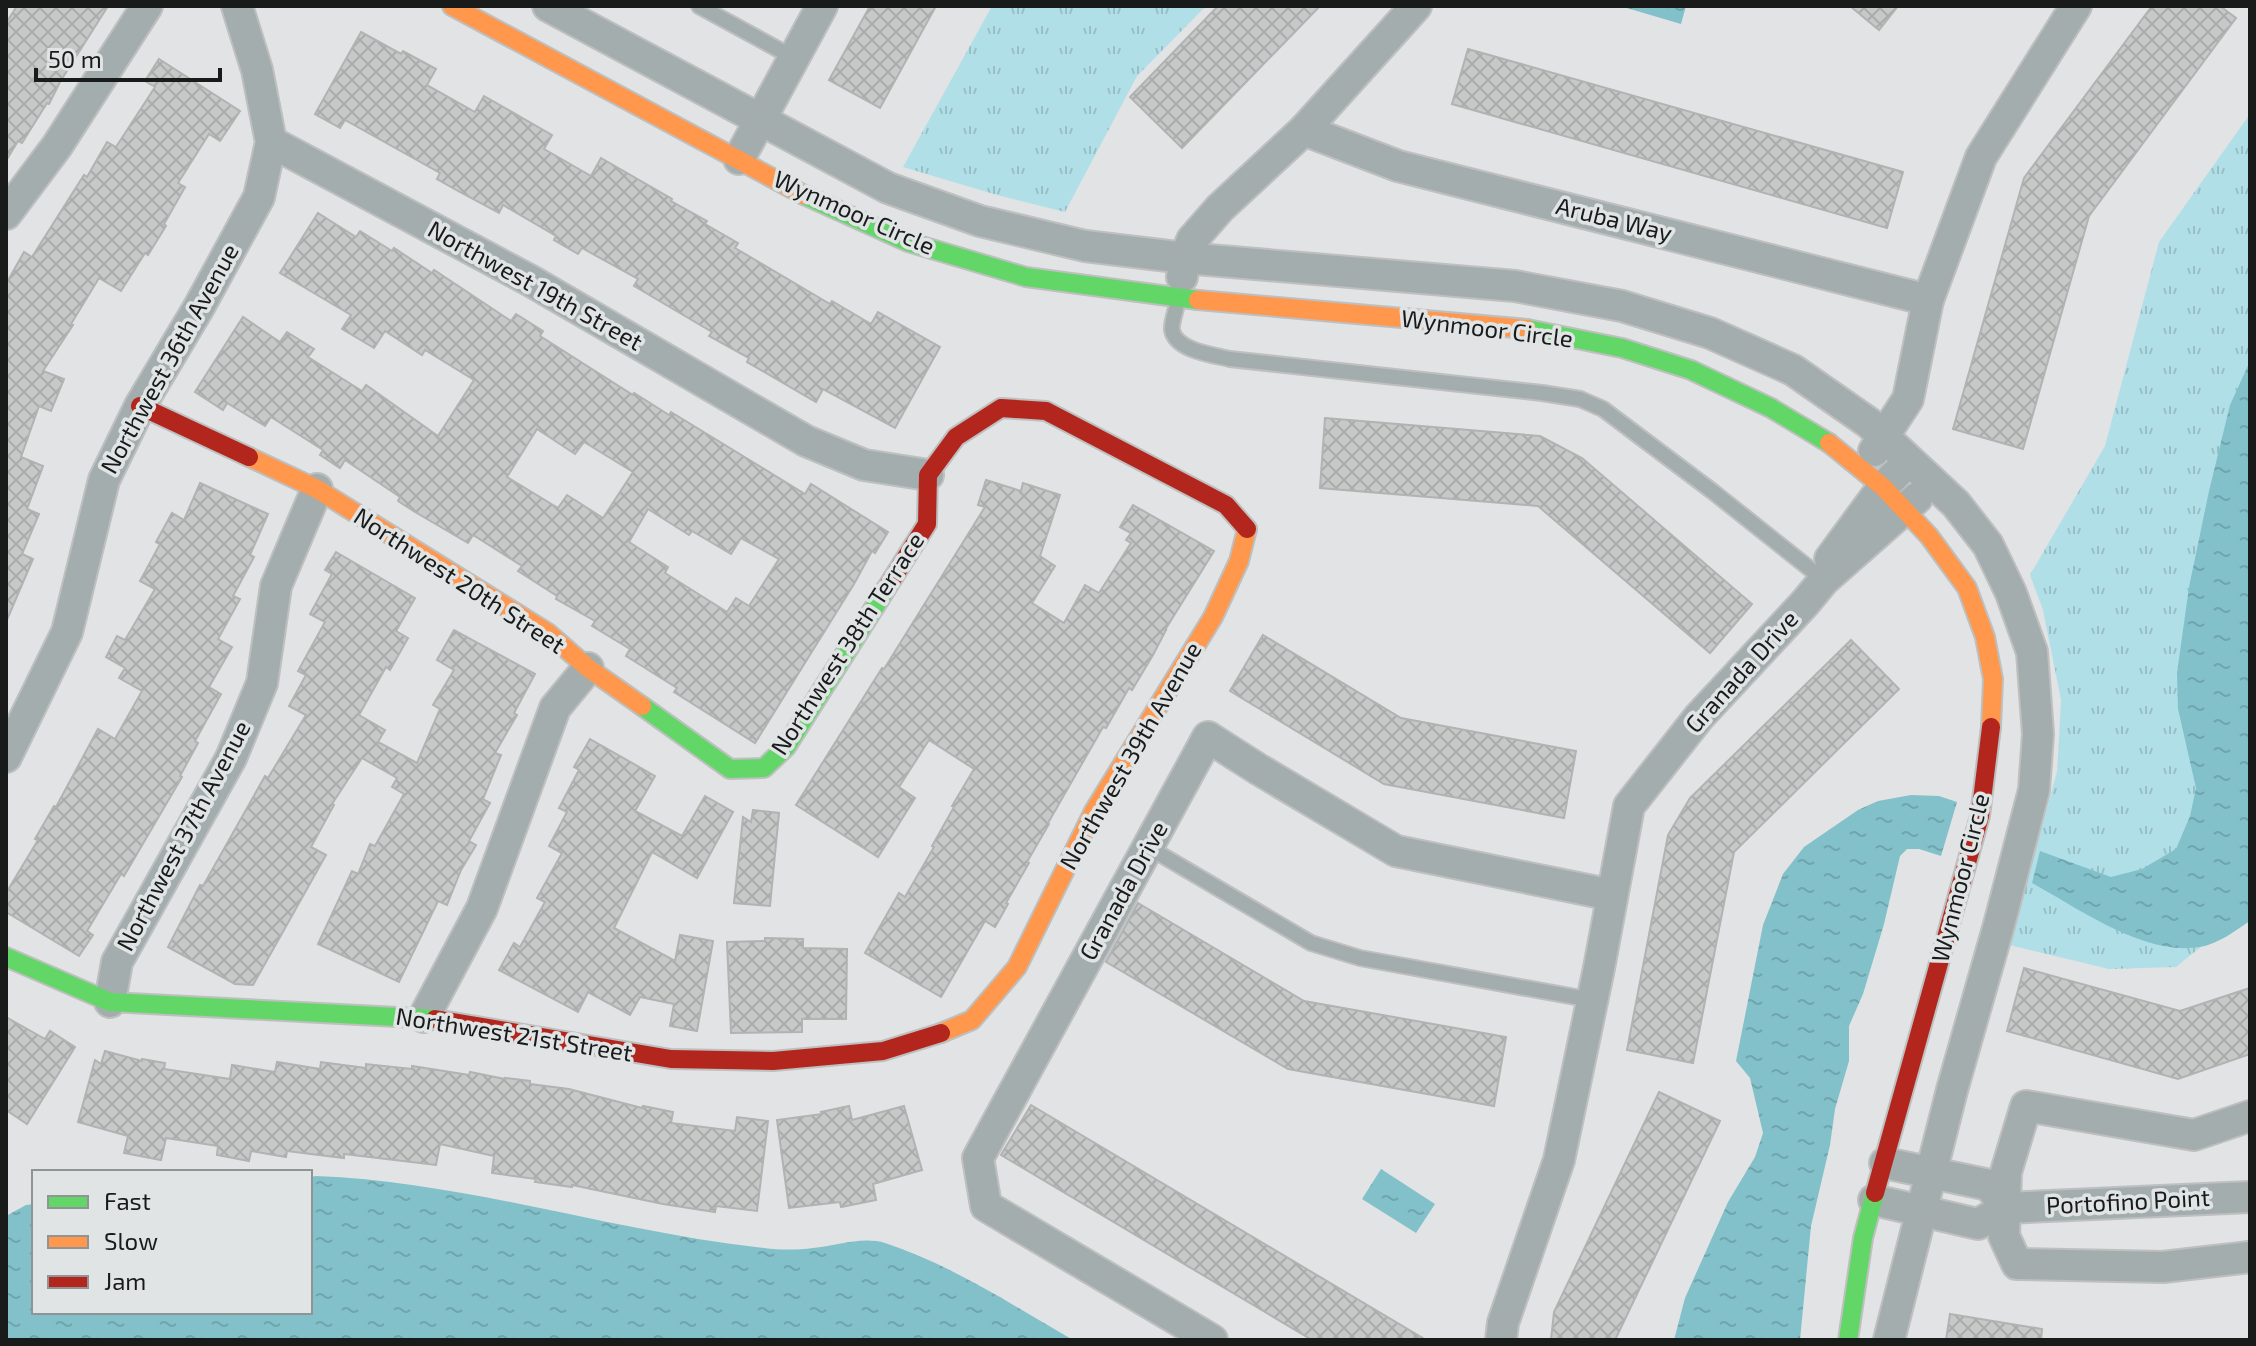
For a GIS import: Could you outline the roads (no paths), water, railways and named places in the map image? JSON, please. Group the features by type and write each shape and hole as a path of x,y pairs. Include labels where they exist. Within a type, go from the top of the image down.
{"street":[{"path":"6,214 57,146 147,6"},
{"path":"237,6 257,70 271,142"},
{"name":"Wynmoor Circle","path":"452,6 799,193 908,242 1026,277 1178,298 1535,330 1622,348 1691,370 1771,408 1825,440 1906,510 1967,588 1985,637 1993,679 1991,732 1980,816 1863,1238 1848,1340"},
{"name":"Wynmoor Circle","path":"548,6 888,188 980,221 1085,246 1185,258 1515,286 1622,306 1710,333 1793,370 1869,423 1933,481 1956,504 1988,545 2011,593 2032,652 2038,734 2034,790 1889,1340"},
{"path":"739,159 822,6"},
{"path":"1178,298 1185,258 1192,240 1220,208 1304,130 1416,6"},
{"path":"1871,478 1885,436 1908,399 1928,300 1981,157 2076,6"},
{"name":"Aruba Way","path":"1304,130 1398,166 1928,300"},
{"name":"Northwest 36th Avenue","path":"6,757 67,632 104,480 140,406 259,197 271,142"},
{"name":"Northwest 19th Street","path":"271,142 531,281 806,441 864,465 928,475"},
{"name":"Northwest 20th Street","path":"140,406 317,489 548,633 588,668 730,769 764,768"},
{"name":"Northwest 39th Avenue","path":"928,475 956,437 1001,408 1046,411 1226,505 1248,530 1239,561 1213,617 1094,811 1017,967 972,1020 933,1036"},
{"name":"Granada Drive","path":"1824,580 1830,558 1871,478 1910,459"},
{"name":"Northwest 38th Terrace","path":"764,768 786,747 927,524 928,475"},
{"name":"Granada Drive","path":"1501,1340 1503,1323 1559,1160 1629,806 1699,717 1824,580 1906,510 1933,481"},
{"name":"Northwest 37th Avenue","path":"110,1002 117,962 231,758 262,683 276,586 317,489"},
{"path":"424,1017 482,908 555,708 588,668"},
{"name":"Granada Drive","path":"1212,1340 986,1206 978,1158 1208,737 1396,851 1612,895"},
{"name":"Northwest 21st Street","path":"6,957 110,1002 424,1017 671,1059 773,1061 883,1051 933,1036"},
{"path":"2250,1116 2194,1135 2026,1106 2006,1172 2004,1236 2017,1264 2163,1267 2250,1257"},
{"path":"1885,1163 1989,1185 2006,1208"},
{"name":"Portofino Point","path":"1874,1200 1978,1224 2006,1208 2250,1197"}],"lane":[{"path":"699,6 794,58"},
{"path":"1178,298 1172,331 1178,341 1190,349 1217,356 1542,393 1592,404 1603,409 1712,491 1824,580"},
{"path":"1148,847 1311,943 1360,958 1592,1000"}],"water":[{"path":"1620,6 1686,6 1681,24"},
{"path":"2250,361 2250,921 2213,943 2178,948 2134,938 2032,883 2040,851 2111,877 2142,869 2176,849 2190,816 2196,788 2178,709 2177,673 2189,587 2209,491 2230,405"},
{"path":"1911,795 1939,796 1957,802 1941,856 1919,849 1907,849 1900,856 1863,994 1849,1026 1849,1061 1835,1109 1811,1226 1800,1340 1674,1340 1685,1298 1728,1202 1755,1157 1763,1133 1750,1078 1736,1061 1763,925 1783,874 1804,847 1858,810 1878,801"},
{"path":"1381,1169 1435,1204 1416,1233 1362,1199"},
{"path":"312,1177 373,1180 429,1188 652,1231 764,1248 801,1249 876,1241 910,1252 958,1274 1073,1340 6,1340 6,1216 32,1204 32,1314 312,1314"}]}
